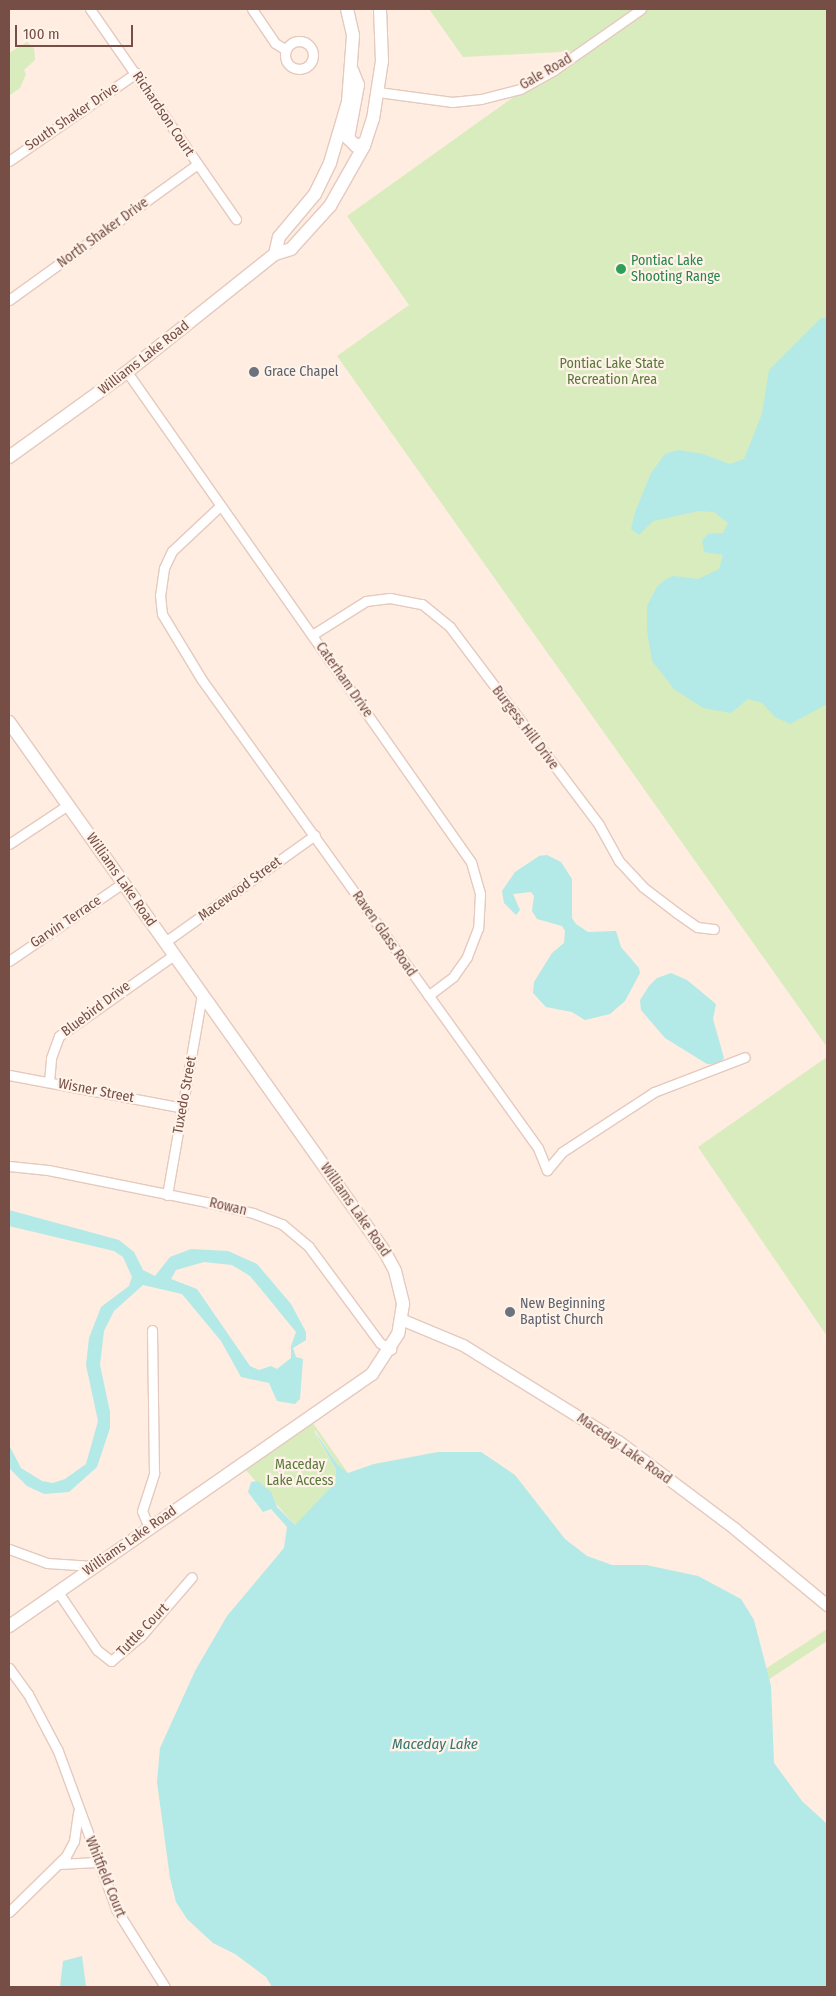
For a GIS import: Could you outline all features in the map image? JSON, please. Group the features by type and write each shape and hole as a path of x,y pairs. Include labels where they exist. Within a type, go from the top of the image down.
{"main road":[{"name":"Williams Lake Road","path":"275,254 280,237 312,198 330,163 346,110 353,35 347,9"},
{"name":"Williams Lake Road","path":"9,457 127,372 275,254 291,249 326,210 344,186 365,143 378,92 382,62 380,9"},
{"path":"351,65 358,85 348,138 356,146 365,143"},
{"path":"312,198 315,205 326,210"},
{"name":"Williams Lake Road","path":"9,1626 372,1374 391,1349 403,1320 401,1289 385,1252 68,805 11,729"}],"street":[{"name":"Richardson Court","path":"90,9 136,73 196,165 236,220"},
{"path":"252,9 275,42 286,50"},
{"name":"Gale Road","path":"378,92 452,102 481,100 520,89 554,70 641,9"},
{"name":"South Shaker Drive","path":"9,161 136,73"},
{"name":"North Shaker Drive","path":"9,300 196,165"},
{"name":"Caterham Drive","path":"127,372 471,862 480,894 478,928 467,957 453,977 428,996"},
{"name":"Raven Glass Road","path":"220,506 180,539 172,551 164,568 160,596 162,614 202,680 538,1148 547,1170 562,1152 654,1092 745,1057"},
{"name":"Burgess Hill Drive","path":"312,635 366,601 390,598 422,604 450,627 599,825 619,861 643,887 677,913 697,926 714,929"},
{"path":"9,844 68,805"},
{"name":"Macewood Street","path":"165,942 315,835"},
{"name":"Garvin Terrace","path":"9,961 123,883"},
{"name":"Bluebird Drive","path":"49,1082 51,1058 59,1036 174,955"},
{"name":"Tuxedo Street","path":"167,1195 202,995"},
{"name":"Wisner Street","path":"9,1075 183,1108"},
{"name":"Rowan","path":"9,1166 48,1170 252,1213 282,1224 310,1247 380,1343 391,1349"},
{"name":"Maceday Lake Road","path":"403,1320 462,1345 618,1441 735,1530 827,1605"},
{"path":"149,1528 142,1511 154,1473 152,1330"},
{"path":"9,1549 47,1563 93,1566"},
{"name":"Tuttle Court","path":"58,1592 97,1650 112,1661 140,1637 192,1577"},
{"name":"Whitfield Court","path":"9,1668 28,1694 61,1760 97,1862 116,1908 165,1987"},
{"path":"9,1912 59,1864 74,1841 78,1807"},
{"path":"59,1864 97,1862"}],"green space":[{"name":"Pontiac Lake State Recreation Area","path":"429,9 827,9 827,1047 337,356 409,305 347,216 578,51 463,57"},
{"path":"27,42 34,48 35,60 24,70 26,74 20,88 9,96 9,53"},
{"path":"827,1057 827,1336 698,1147"},
{"name":"Maceday Lake Access","path":"313,1423 348,1473 338,1465 315,1430 314,1432 336,1469 337,1480 314,1508 295,1525 244,1468"},
{"path":"827,1629 827,1641 709,1719 702,1710"}],"water":[{"path":"821,318 827,318 827,704 790,724 775,717 762,703 748,699 731,713 703,708 674,689 652,661 647,630 647,606 657,587 666,579 673,576 698,579 719,569 723,555 704,552 702,541 708,534 723,533 728,523 714,512 699,511 653,521 639,535 631,529 635,512 651,473 665,454 678,450 703,454 730,464 744,459 762,414 769,370"},
{"path":"547,855 561,862 572,879 572,918 576,924 588,932 616,931 621,947 639,968 640,973 625,1001 610,1014 585,1020 572,1012 546,1007 533,993 534,982 552,953 564,943 565,931 562,926 537,919 532,911 534,896 531,892 513,894 520,910 516,915 504,903 502,891 515,872 539,856"},
{"path":"671,973 687,980 716,1004 713,1019 724,1058 719,1065 707,1064 665,1038 641,1010 640,1000 649,986 657,978"},
{"path":"9,1210 119,1240 134,1252 143,1270 155,1276 170,1257 191,1249 228,1251 257,1264 291,1304 306,1332 306,1340 293,1348 296,1357 303,1359 300,1399 295,1404 277,1401 269,1383 241,1377 221,1341 182,1294 143,1285 114,1311 104,1331 100,1365 110,1412 110,1428 97,1467 69,1492 44,1494 27,1486 9,1468 9,1445 21,1468 42,1481 53,1483 65,1479 86,1464 98,1421 86,1365 89,1338 101,1307 129,1286 132,1277 123,1257 114,1251 9,1226","holes":["204,1262 232,1265 250,1276 296,1332 291,1346 291,1358 277,1369 271,1366 259,1370 250,1366 197,1289 171,1279 176,1270"]},
{"name":"Maceday Lake","path":"313,1429 338,1465 348,1473 374,1464 438,1452 481,1452 515,1475 565,1539 587,1556 612,1565 646,1565 698,1576 741,1599 754,1620 771,1686 774,1763 802,1801 827,1824 827,1987 272,1987 266,1977 235,1954 213,1943 187,1919 176,1902 170,1878 157,1782 160,1748 195,1671 227,1616 284,1548 287,1527 271,1509 263,1512 248,1492 251,1482 258,1481 271,1492 277,1507 295,1525 336,1482 336,1469"},
{"path":"82,1956 86,1987 60,1987 63,1961"}],"place":[{"name":"Pontiac Lake Shooting Range","path":"621,269"},
{"name":"Grace Chapel","path":"254,372"},
{"name":"New Beginning Baptist Church","path":"510,1312"}]}
